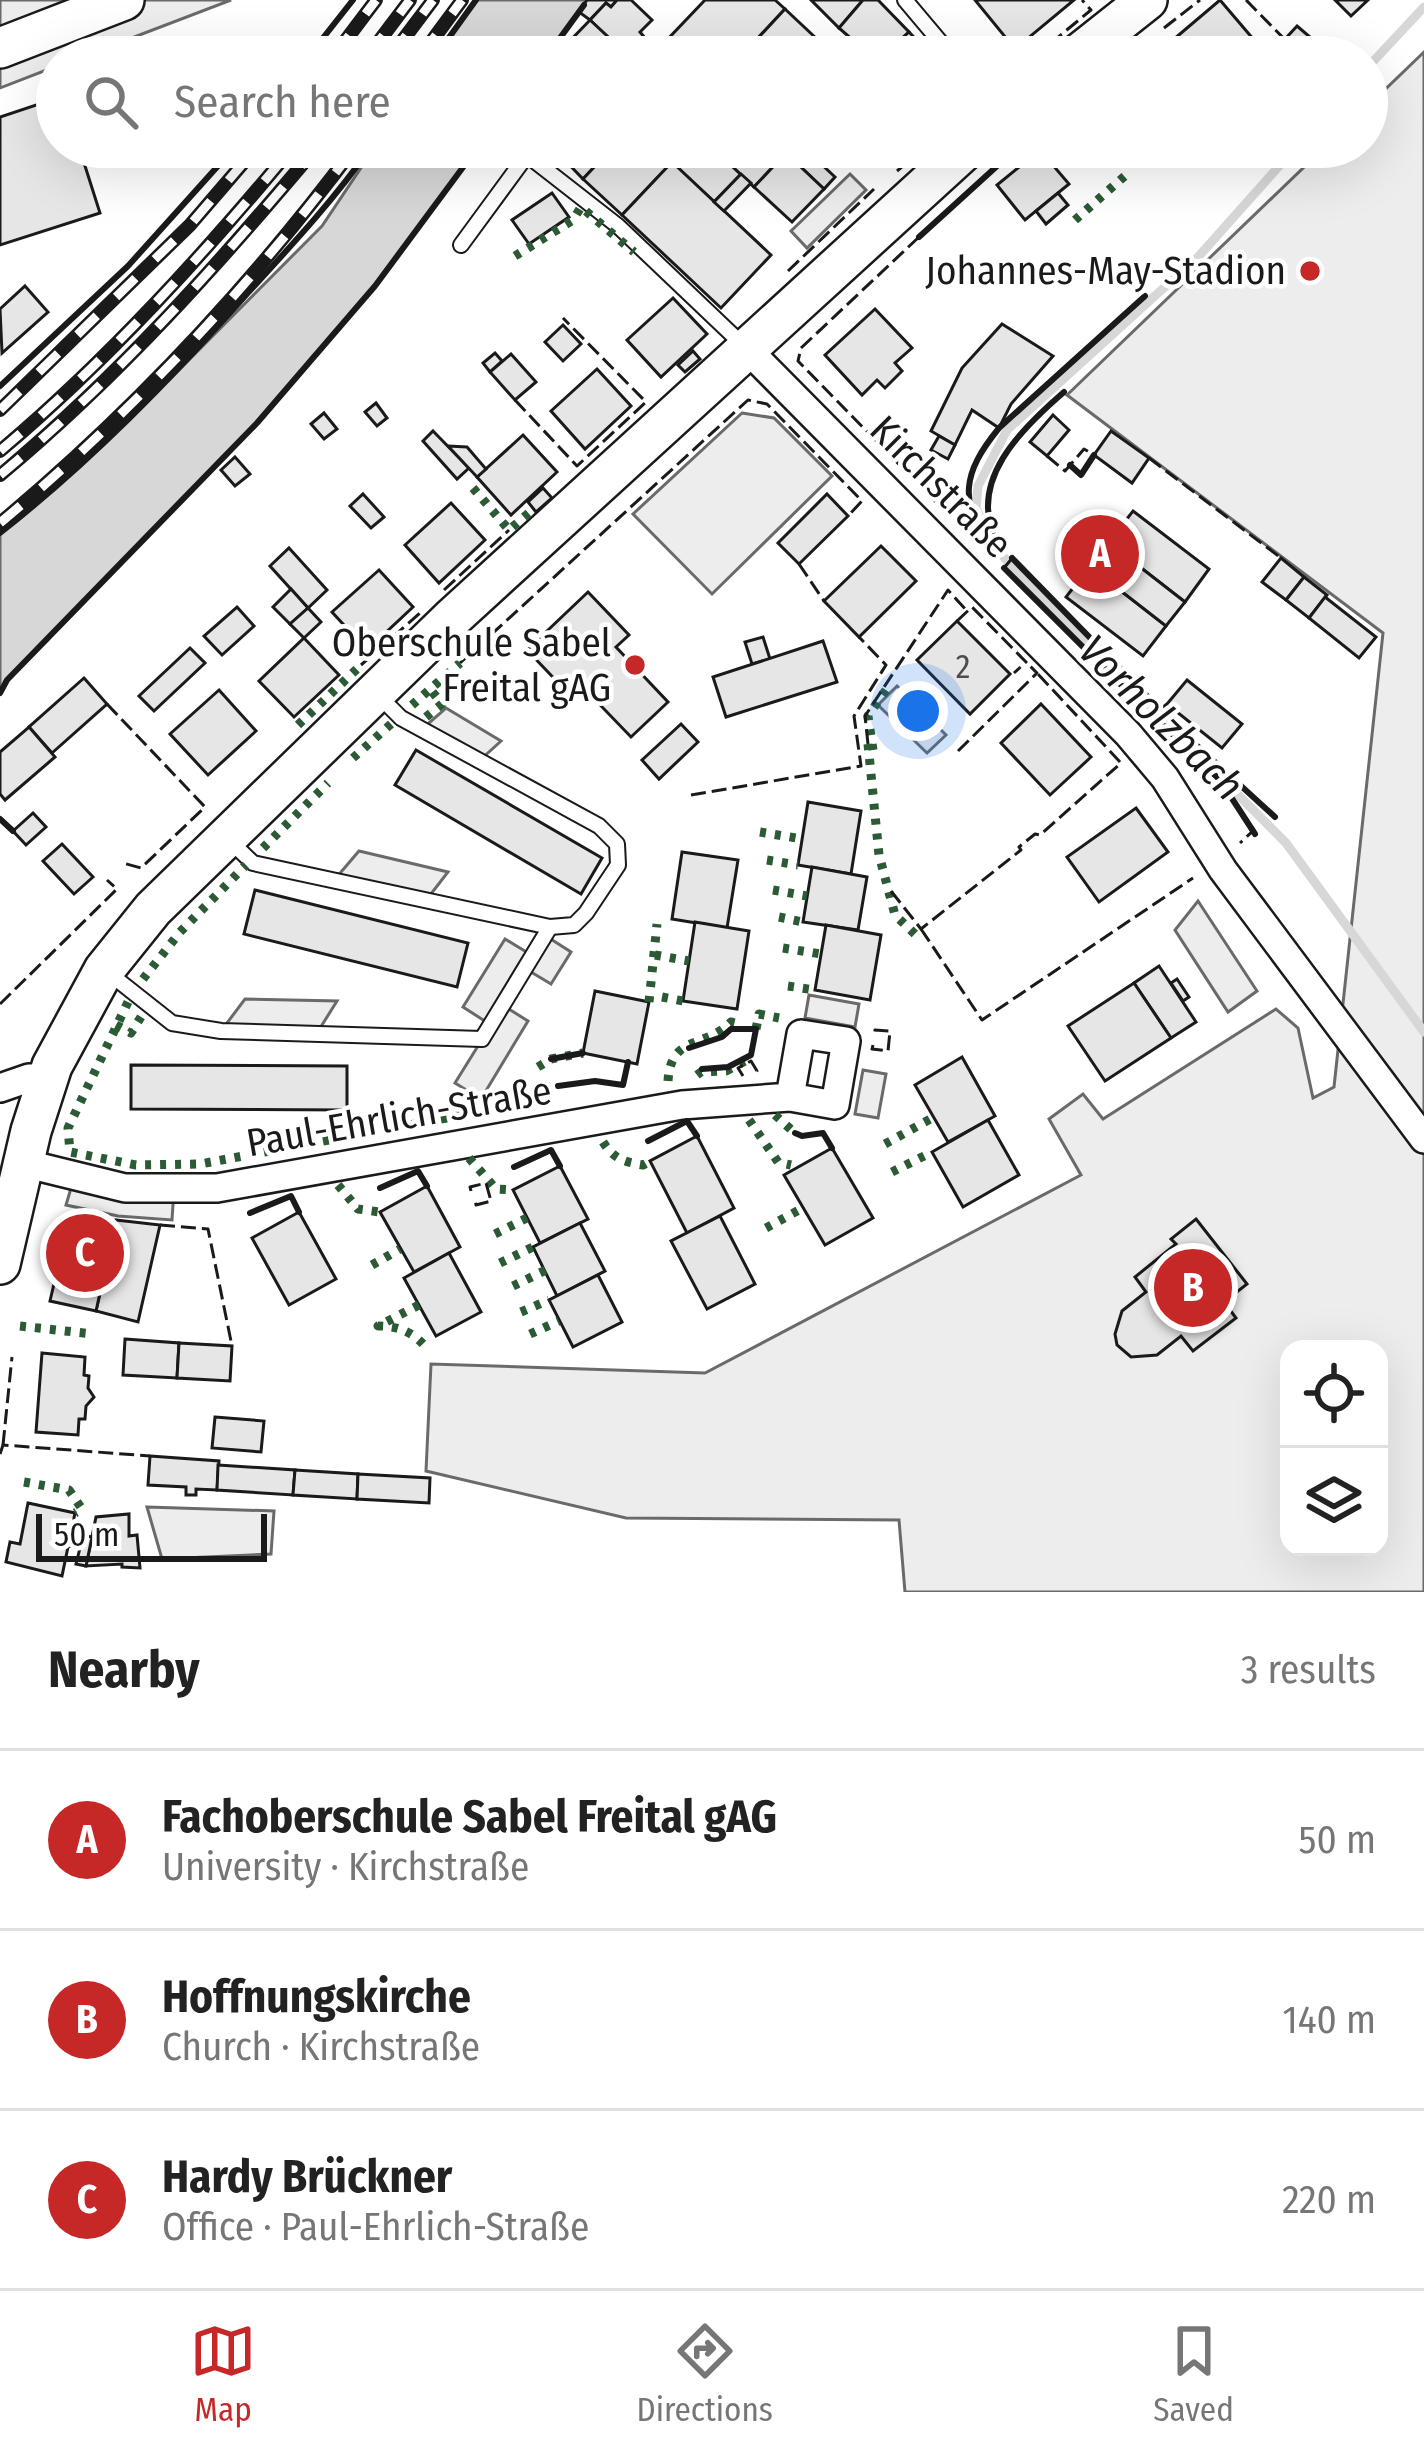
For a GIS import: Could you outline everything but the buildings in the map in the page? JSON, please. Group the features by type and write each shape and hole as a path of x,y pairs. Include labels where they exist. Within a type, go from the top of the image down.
{"main road":[{"path":"0,49 124,0"},
{"path":"1102,36 1147,0"},
{"path":"0,1264 47,1078 104,970 152,909 570,508 945,168"}],"street":[{"name":"Kirchstraße","path":"748,350 1128,734 1165,778 1223,870 1424,1139"},
{"path":"0,1088 29,1078 47,1078"},
{"name":"Paul-Ehrlich-Straße","path":"23,1163 125,1188 246,1186 682,1105 790,1097"}],"lane":[{"path":"905,0 935,36"},
{"path":"461,245 517,168"},
{"path":"545,168 618,226 748,350"},
{"path":"225,835 253,862 550,927 574,925 618,865 617,844 599,826 400,718 376,692"},
{"path":"104,970 172,1023 221,1030 482,1039 550,927"}],"shaded area":[{"path":"0,0 231,0 137,36 36,36 36,74 0,88"},
{"path":"476,0 587,0 561,36 451,36"},
{"path":"1424,52 1424,1592 905,1592 899,1520 626,1518 426,1471 431,1364 705,1373 1081,1175 1049,1119 1083,1094 1103,1119 1276,1009 1298,1028 1313,1098 1334,1087 1383,633 1067,395 1303,168 1388,168 1388,87"},
{"path":"361,168 462,168 375,286 257,423 7,680 0,693 0,533 44,498 176,373 322,226"},
{"path":"850,174 866,190 807,248 791,231"},
{"path":"742,413 774,418 832,476 712,594 633,514"},
{"path":"897,686 946,735 927,753 878,705"},
{"path":"446,708 501,741 479,761 422,729"},
{"path":"359,851 448,872 427,899 335,879"},
{"path":"1198,901 1257,991 1228,1012 1175,930"},
{"path":"546,936 571,952 551,984 526,969 504,1006 528,1021 481,1099 455,1083 491,1025 463,1007 505,939 533,956"},
{"path":"809,995 859,1004 855,1027 805,1018"},
{"path":"245,999 337,1001 317,1033 221,1031"},
{"path":"863,1070 886,1074 878,1118 855,1114"},
{"path":"74,1178 174,1189 172,1220 118,1216 66,1205"},
{"path":"147,1507 274,1511 271,1554 162,1559"}],"waterway":[{"name":"Vorholzbach","path":"1388,46 1424,7"},
{"name":"Vorholzbach","path":"1277,168 1199,256 1007,430 978,486 976,508 991,541 1011,566 1286,843 1424,1032"}],"railway":[{"path":"349,36 376,0"},
{"path":"383,36 410,0"},
{"path":"406,36 433,0"},
{"path":"435,36 462,0"},
{"path":"0,410 190,225 239,168"},
{"path":"0,451 153,305 275,168"},
{"path":"0,475 86,399 166,318 299,168"},
{"path":"0,523 97,437 188,346 338,168"}],"hedge":[{"path":"1075,220 1127,174"},
{"path":"515,256 573,220 581,207 634,252"},
{"path":"473,488 509,530 530,512"},
{"path":"412,705 460,663"},
{"path":"298,725 361,665"},
{"path":"873,750 868,716 890,684"},
{"path":"426,717 442,704 430,689"},
{"path":"353,758 391,724"},
{"path":"868,744 879,855 895,915 918,937"},
{"path":"263,848 328,783"},
{"path":"760,832 802,839"},
{"path":"767,860 798,865"},
{"path":"143,979 180,932 246,865"},
{"path":"773,890 807,896"},
{"path":"779,917 803,922"},
{"path":"649,1002 657,924"},
{"path":"783,948 821,954"},
{"path":"655,955 689,961"},
{"path":"788,986 815,990"},
{"path":"662,997 683,1001"},
{"path":"128,1002 68,1128 70,1152 136,1165 200,1164 506,1107"},
{"path":"116,1025 131,1033 144,1012"},
{"path":"756,1029 759,1014 779,1018"},
{"path":"668,1081 670,1066 682,1049 731,1022 740,1024"},
{"path":"538,1067 551,1059 583,1053"},
{"path":"697,1075 726,1071 751,1058"},
{"path":"775,1115 795,1133"},
{"path":"885,1144 934,1117"},
{"path":"749,1120 778,1162 791,1165"},
{"path":"603,1142 625,1161 643,1165 650,1161"},
{"path":"892,1172 932,1152"},
{"path":"469,1158 496,1189 513,1190"},
{"path":"338,1185 358,1209 380,1212"},
{"path":"766,1228 799,1210"},
{"path":"495,1234 527,1218"},
{"path":"500,1263 533,1247"},
{"path":"372,1265 400,1249"},
{"path":"513,1286 546,1270"},
{"path":"521,1312 549,1300"},
{"path":"419,1305 378,1326 403,1330 424,1345"},
{"path":"530,1334 559,1321"},
{"path":"20,1326 93,1334"},
{"path":"24,1482 69,1490 82,1509 75,1513"}],"fence":[{"path":"1059,36 1091,10 1082,0"},
{"path":"1164,28 1200,0"},
{"path":"1246,0 1281,36"},
{"path":"897,171 901,168"},
{"path":"788,271 874,189"},
{"path":"919,237 801,348 798,361 977,544 987,549 1001,539"},
{"path":"515,400 577,466 646,402 563,318"},
{"path":"460,663 748,400 767,404 862,501 848,516"},
{"path":"1047,456 1065,471 1084,449 1094,455"},
{"path":"1149,458 1281,558"},
{"path":"444,590 509,530"},
{"path":"1014,556 1004,568 1143,707 1153,697"},
{"path":"799,564 824,601"},
{"path":"868,744 865,716 948,590 967,611"},
{"path":"957,621 972,607 1026,662 1014,673"},
{"path":"361,665 420,613"},
{"path":"691,795 861,766 854,716 886,665 859,637"},
{"path":"958,751 1037,673 1026,662"},
{"path":"891,891 921,929 1035,834 1040,835 1121,763 1037,673"},
{"path":"107,704 205,807 141,868 123,863"},
{"path":"1167,704 1152,715 1220,780 1254,830 1240,843"},
{"path":"921,929 982,1020 1193,878"},
{"path":"0,1004 117,889 107,880"},
{"path":"873,1045 872,1049 888,1051 890,1031 875,1030 874,1036"},
{"path":"743,1076 738,1068 751,1061 757,1071 752,1074"},
{"path":"471,1191 470,1187 486,1183 491,1201 476,1205 475,1199"},
{"path":"160,1225 208,1229 232,1346"},
{"path":"3,1445 12,1357"},
{"path":"0,1454 3,1445 150,1456"}],"wall":[{"path":"325,36 353,0"},
{"path":"450,36 476,0"},
{"path":"561,36 584,5"},
{"path":"0,386 128,266 216,168"},
{"path":"0,533 66,478 158,389 355,168"},
{"path":"0,693 7,680 257,423 375,286 462,168"},
{"path":"919,237 995,168"},
{"path":"987,549 969,501 977,460 999,428 1145,296"},
{"path":"997,542 989,520 993,478 1016,440 1064,392"},
{"path":"1070,465 1081,475 1094,455"},
{"path":"1012,558 1150,699"},
{"path":"1004,568 1143,707"},
{"path":"1158,710 1275,817"},
{"path":"1152,715 1220,780 1255,834"},
{"path":"0,819 13,831"},
{"path":"689,1048 731,1029 756,1029 751,1055 728,1067 702,1069"},
{"path":"551,1059 583,1053"},
{"path":"558,1086 595,1081 623,1085 628,1062"},
{"path":"648,1141 687,1121 697,1136"},
{"path":"795,1133 823,1133 832,1148"},
{"path":"514,1167 551,1150 560,1166"},
{"path":"380,1188 418,1171 427,1186"},
{"path":"250,1213 291,1196 299,1212"}],"place":[{"name":"Johannes-May-Stadion","path":"1310,271"},
{"name":"Fachoberschule Sabel Freital gAG","path":"1100,554"},
{"name":"Oberschule Sabel Freital gAG","path":"635,665"},
{"name":"Hardy Brückner","path":"85,1253"},
{"name":"Hoffnungskirche","path":"1193,1288"}]}
